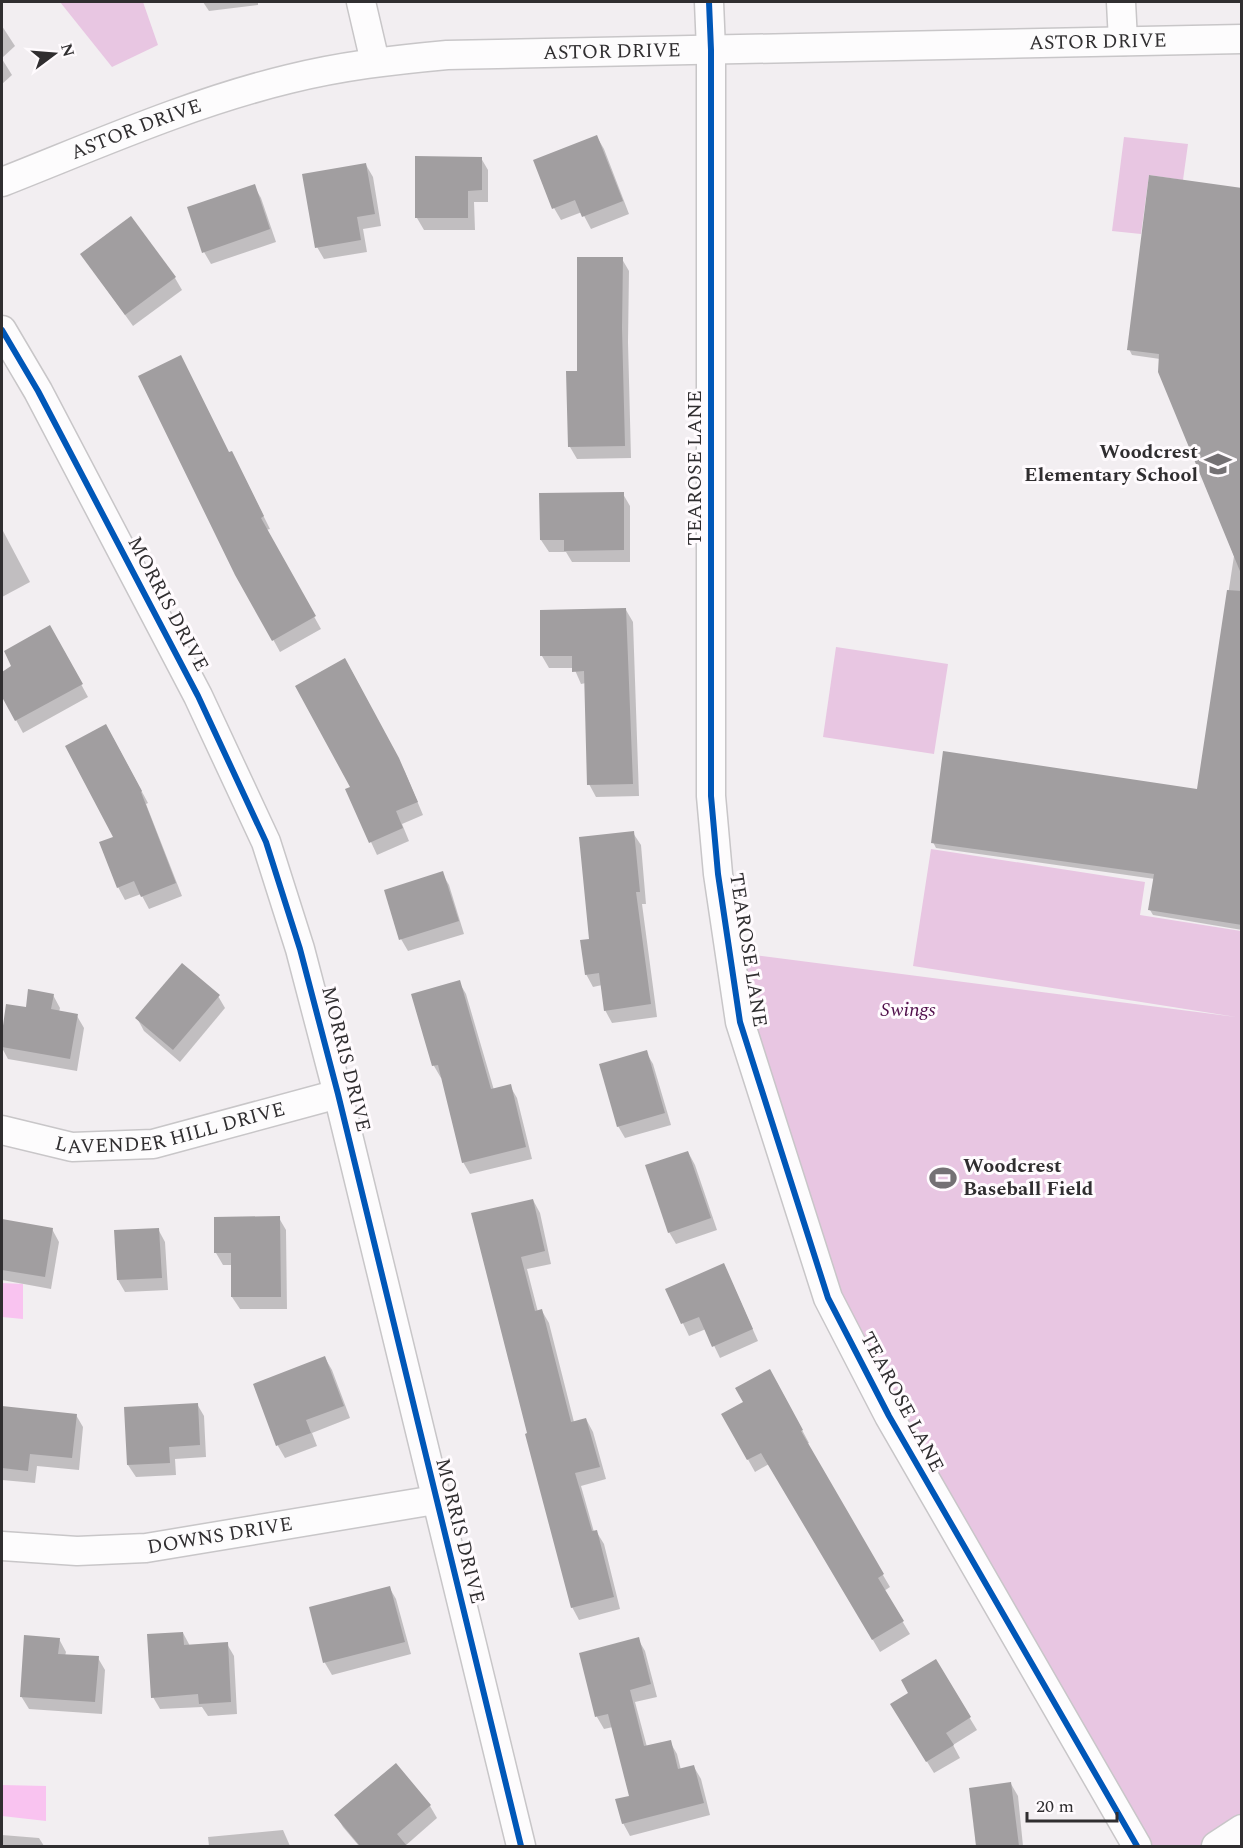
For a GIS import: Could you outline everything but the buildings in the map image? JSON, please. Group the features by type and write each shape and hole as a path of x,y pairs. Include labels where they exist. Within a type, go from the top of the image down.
{"street":[{"path":"361,2 375,62"},
{"name":"TEAROSE LANE","path":"708,2 711,50 711,796 718,874 740,1022 828,1298 889,1416 1137,1846"},
{"path":"1121,2 1123,41"},
{"name":"ASTOR DRIVE","path":"2,182 174,114 289,79 375,62 447,55 1242,39"},
{"name":"MORRIS DRIVE","path":"2,330 38,392 198,696 266,842 300,949 338,1095 521,1846"},
{"name":"LAVENDER HILL DRIVE","path":"2,1130 72,1147 153,1144 338,1095"},
{"name":"DOWNS DRIVE","path":"2,1546 77,1551 146,1548 435,1500"},
{"path":"1216,1846 1242,1829"}],"green space":[{"path":"60,2 143,2 158,45 112,67"},
{"path":"1124,137 1188,144 1183,180 1149,175 1141,234 1112,231"},
{"path":"836,647 948,664 934,754 823,737"},
{"name":"Swings","path":"931,849 1145,882 1140,915 1241,931 1242,1829 1216,1846 1137,1846 828,1298 730,952 1236,1017 913,966"}],"shaded area":[{"path":"2,1283 23,1284 23,1319 2,1317"},
{"path":"2,1785 46,1786 46,1821 2,1816"}],"cycle path":[{"path":"709,2 711,50 711,796 718,874 740,1022 828,1298 889,1416 1137,1846"},
{"path":"2,330 38,391 198,696 266,842 300,949 338,1094 521,1846"}],"place":[{"name":"Woodcrest Elementary School","path":"1218,464"},
{"name":"Woodcrest Baseball Field","path":"943,1178"}]}
